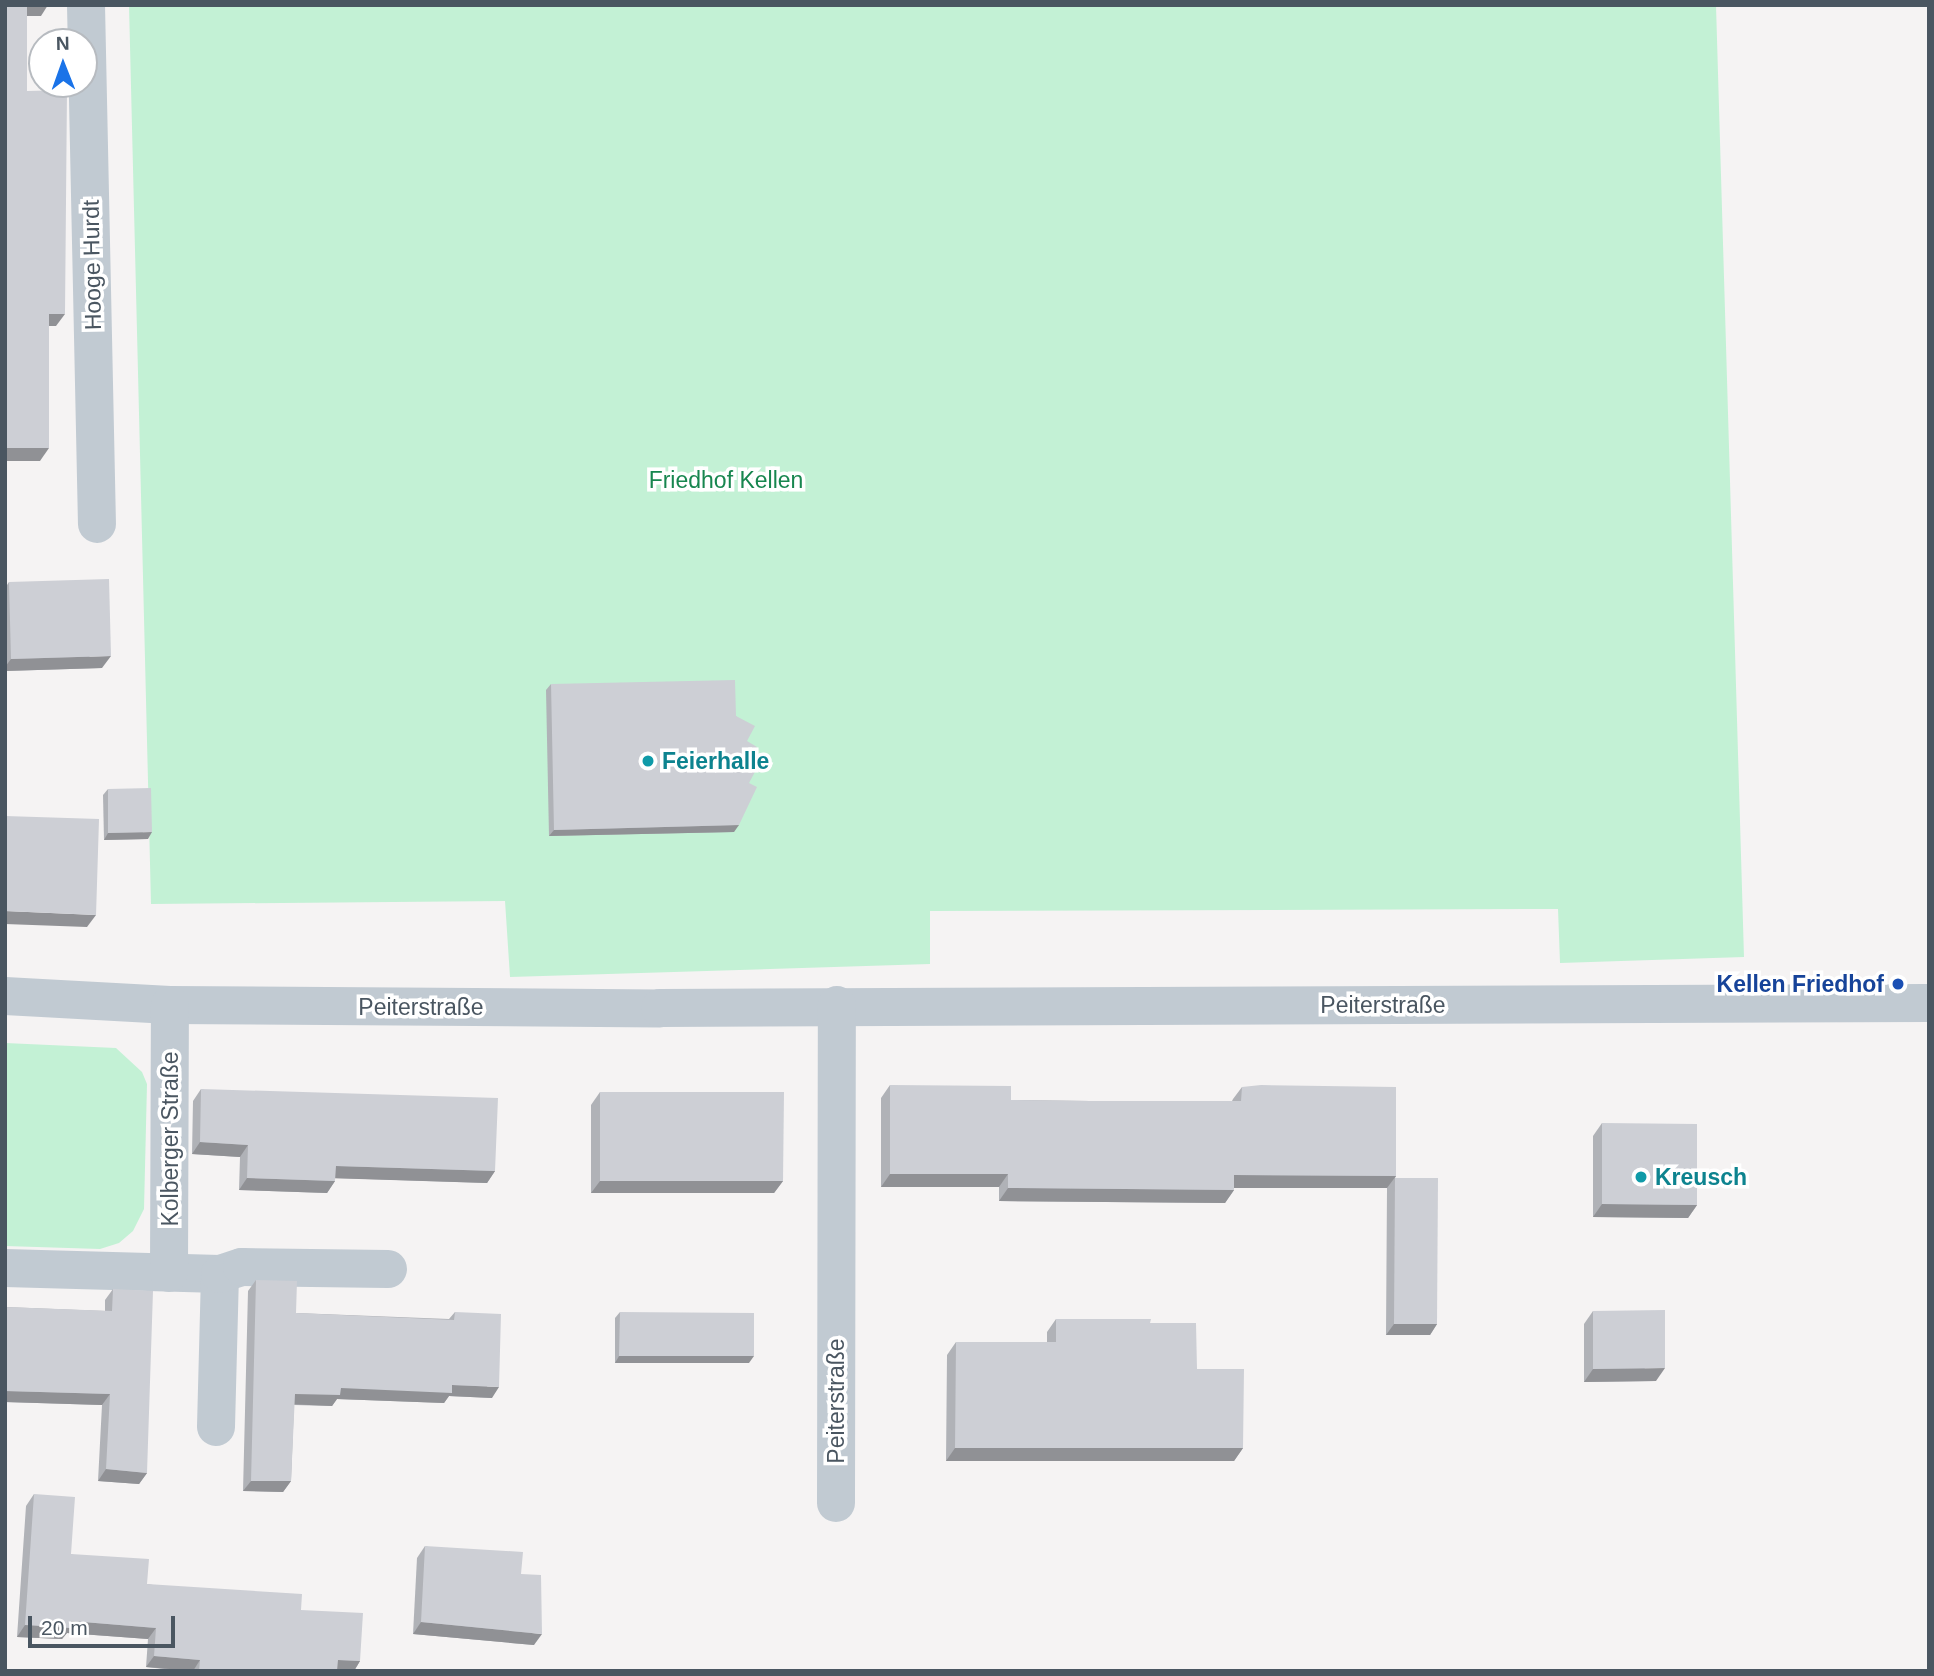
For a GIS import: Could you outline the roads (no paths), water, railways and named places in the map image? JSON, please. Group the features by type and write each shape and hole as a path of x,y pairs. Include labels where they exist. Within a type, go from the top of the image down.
{"street":[{"name":"Hooge Hurdt","path":"86,5 97,524"},
{"name":"Peiterstraße","path":"5,996 170,1005 1929,1003"},
{"name":"Kolberger Straße","path":"169,1273 170,1005"},
{"name":"Peiterstraße","path":"836,1503 837,1005"},
{"path":"5,1268 220,1274 242,1268 388,1269"},
{"path":"216,1427 220,1274"}],"place":[{"name":"Feierhalle","path":"648,761"},
{"name":"Kellen Friedhof","path":"1898,984"},
{"name":"Kreusch","path":"1641,1177"}],"park label":[{"name":"Friedhof Kellen","path":"726,480"}]}
